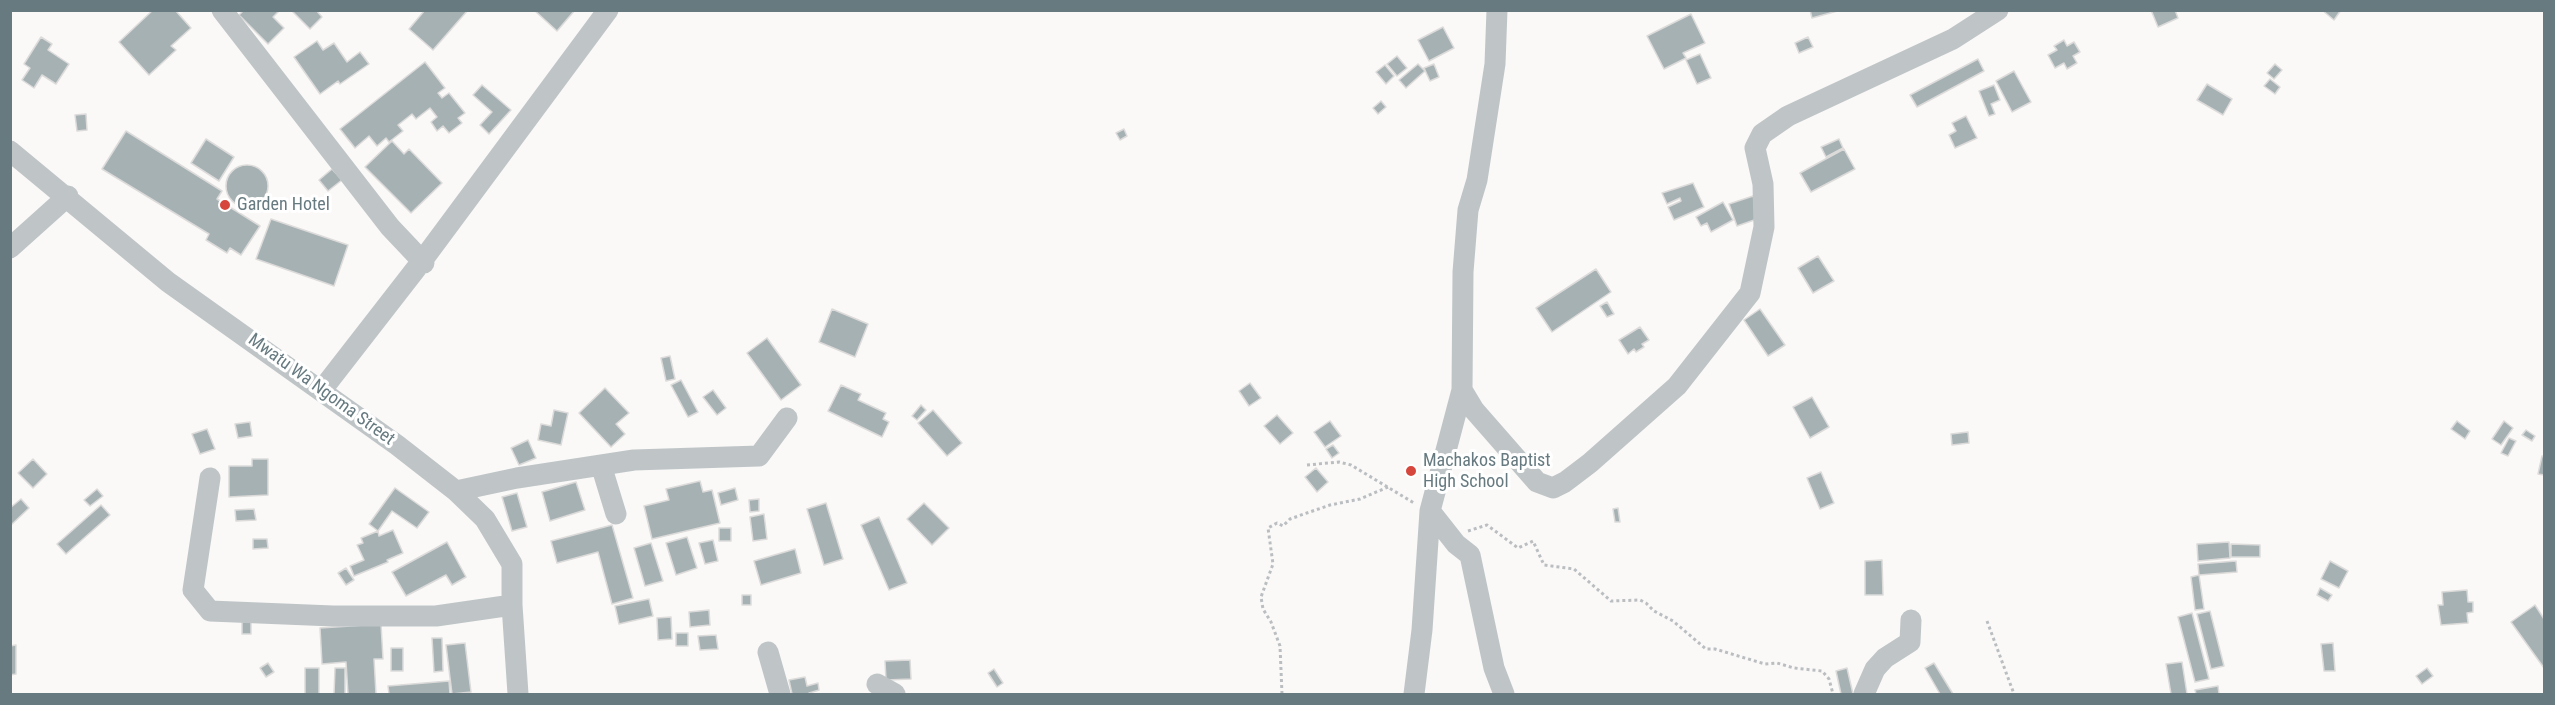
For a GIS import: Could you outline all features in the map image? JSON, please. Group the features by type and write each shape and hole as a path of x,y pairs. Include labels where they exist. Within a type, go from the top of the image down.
{"street":[{"path":"222,10 390,227 423,262"},
{"path":"321,391 423,262 608,10"},
{"path":"1414,694 1422,630 1430,511 1462,390 1463,272 1468,210 1477,180 1495,64 1497,10"},
{"path":"1462,390 1474,410 1537,482 1553,488 1565,482 1590,463 1677,386 1750,293 1764,227 1763,184 1755,148 1762,134 1788,116 1953,39 1998,10"},
{"name":"Mwatu Wa Ngoma Street","path":"10,151 68,196 168,282 456,491 485,519 512,564 512,605 518,694"},
{"path":"10,248 68,196"},
{"path":"456,491 517,478 634,460 759,456 787,418"},
{"path":"601,465 616,514"},
{"path":"210,478 193,590 210,611 333,616 436,616 512,605"},
{"path":"1430,511 1456,544 1470,555 1494,668 1503,694"},
{"path":"1864,694 1875,669 1885,658 1910,642 1911,620"},
{"path":"768,652 780,694"}],"path":[{"path":"1307,465 1339,462 1351,465 1430,511"},
{"path":"1282,694 1280,646 1271,622 1263,609 1261,597 1273,564 1268,528 1276,524 1283,526 1290,519 1330,505 1360,499 1388,487"},
{"path":"1456,544 1469,530 1488,525 1518,548 1533,541 1544,565 1574,569 1611,601 1640,600 1646,603 1654,611 1673,621 1706,649 1715,649 1765,664 1777,663 1794,668 1822,671 1829,679 1833,694"},
{"path":"1987,621 1996,640 2014,694"}],"building":[{"path":"153,10 175,10 191,28 171,46 176,50 149,75 119,42"},
{"path":"244,10 280,10 273,17 284,28 268,44 239,15"},
{"path":"291,10 316,10 322,17 310,29"},
{"path":"425,10 468,10 433,50 409,29"},
{"path":"534,10 575,10 557,31"},
{"path":"1810,10 1841,10 1812,18"},
{"path":"2151,10 2175,10 2178,18 2158,27"},
{"path":"2322,10 2341,10 2334,20"},
{"path":"1691,14 1705,43 1683,53 1686,58 1664,69 1647,36"},
{"path":"1443,27 1454,48 1429,61 1418,40"},
{"path":"41,37 52,44 48,50 69,64 56,84 42,75 34,88 22,80 30,68 24,64"},
{"path":"1808,37 1813,47 1799,53 1795,43"},
{"path":"2064,40 2067,46 2074,42 2080,52 2073,56 2077,63 2067,69 2064,63 2055,68 2048,55 2057,50 2054,46"},
{"path":"317,41 323,50 334,43 347,62 360,52 369,64 340,84 338,81 320,94 294,57"},
{"path":"1700,54 1711,78 1697,84 1686,60"},
{"path":"1397,56 1407,68 1397,76 1387,64"},
{"path":"1978,59 1984,71 1917,107 1910,95"},
{"path":"425,62 445,88 438,93 442,98 449,93 465,113 458,118 462,123 449,133 443,126 437,131 431,122 437,117 430,108 416,119 412,114 398,125 403,131 389,142 386,138 377,146 369,136 355,148 340,129"},
{"path":"1418,64 1425,71 1406,88 1399,80"},
{"path":"1434,64 1439,77 1430,81 1424,68"},
{"path":"2275,64 2282,70 2274,79 2267,73"},
{"path":"1385,65 1394,76 1386,84 1376,72"},
{"path":"2014,71 2031,102 2012,112 1996,81"},
{"path":"2270,79 2280,87 2275,94 2264,86"},
{"path":"2207,84 2232,99 2223,115 2197,100"},
{"path":"482,85 511,110 489,134 480,125 492,112 473,95"},
{"path":"1994,85 2000,100 1991,104 1995,114 1989,116 1979,91"},
{"path":"1381,101 1386,107 1378,114 1373,108"},
{"path":"86,114 87,130 77,131 75,115"},
{"path":"1966,116 1977,138 1955,148 1949,135 1956,131 1952,123"},
{"path":"1124,129 1127,136 1120,140 1116,133"},
{"path":"126,131 222,191 217,199 260,226 241,255 230,248 227,253 206,240 209,234 102,169"},
{"path":"206,139 234,157 219,181 191,163"},
{"path":"1839,139 1843,148 1826,157 1821,147"},
{"path":"392,141 404,154 409,149 442,183 411,213 365,167"},
{"path":"1844,149 1855,169 1811,192 1800,173"},
{"path":"247,165 255,166 262,171 267,178 267,194 262,201 255,206 247,207 239,206 232,201 227,194 226,186 227,178 232,171 239,166"},
{"path":"332,169 342,180 328,191 319,180"},
{"path":"1693,183 1704,207 1674,220 1668,207 1681,201 1680,198 1667,204 1662,193"},
{"path":"1753,196 1760,218 1737,226 1729,204"},
{"path":"1723,202 1733,220 1711,232 1707,223 1701,226 1696,217"},
{"path":"271,219 348,245 334,286 256,259"},
{"path":"1818,256 1834,281 1813,293 1798,268"},
{"path":"1596,269 1611,292 1552,332 1536,308"},
{"path":"1607,302 1614,314 1607,317 1600,306"},
{"path":"832,309 868,324 855,357 819,342"},
{"path":"1760,309 1785,345 1768,356 1744,320"},
{"path":"1640,327 1649,340 1642,344 1644,347 1636,352 1634,349 1628,354 1619,340"},
{"path":"767,338 801,385 781,400 747,353"},
{"path":"670,356 675,379 666,381 661,358"},
{"path":"681,380 698,412 688,417 671,385"},
{"path":"1250,383 1261,398 1249,406 1239,391"},
{"path":"841,385 861,394 858,400 886,413 883,419 889,422 882,437 828,411"},
{"path":"605,388 629,413 616,424 625,434 611,447 579,413"},
{"path":"713,390 726,408 717,415 703,397"},
{"path":"1812,397 1829,427 1810,438 1793,407"},
{"path":"921,405 926,410 917,420 912,416"},
{"path":"554,410 568,413 561,445 538,440 541,424 551,426"},
{"path":"933,410 962,443 947,456 918,423"},
{"path":"1277,415 1293,433 1280,444 1264,426"},
{"path":"1330,421 1341,436 1325,447 1314,432"},
{"path":"2457,421 2470,431 2465,439 2451,429"},
{"path":"2504,421 2513,428 2501,445 2492,439"},
{"path":"250,422 252,436 238,438 235,424"},
{"path":"207,429 215,449 200,454 192,434"},
{"path":"2526,430 2535,436 2532,441 2522,435"},
{"path":"1968,432 1969,443 1952,445 1951,434"},
{"path":"2509,438 2516,441 2508,456 2501,453"},
{"path":"528,440 536,458 519,465 511,448"},
{"path":"1333,445 1339,453 1332,458 1326,449"},
{"path":"2542,456 2544,457 2544,475 2538,474"},
{"path":"33,459 47,474 33,488 18,473"},
{"path":"252,459 268,459 268,495 229,497 229,466 252,466"},
{"path":"1316,468 1328,482 1317,492 1305,477"},
{"path":"1821,472 1834,503 1820,509 1807,478"},
{"path":"700,481 703,492 712,490 720,523 652,539 644,506 669,500 666,489"},
{"path":"576,482 585,510 550,521 542,492"},
{"path":"395,488 429,512 417,528 392,511 378,531 369,524"},
{"path":"735,488 738,500 721,505 718,493"},
{"path":"97,489 103,496 90,506 84,500"},
{"path":"517,493 527,527 512,531 502,497"},
{"path":"21,499 29,508 10,526 10,508"},
{"path":"759,499 759,511 750,512 749,500"},
{"path":"826,503 843,559 824,565 807,509"},
{"path":"924,503 949,528 932,545 907,519"},
{"path":"101,505 110,515 66,554 57,544"},
{"path":"1618,508 1620,522 1615,522 1613,509"},
{"path":"254,509 256,520 236,521 235,510"},
{"path":"764,514 767,539 753,541 750,517"},
{"path":"879,517 907,583 889,590 861,525"},
{"path":"612,525 633,598 612,604 598,552 557,563 551,541"},
{"path":"719,528 731,528 731,541 719,541"},
{"path":"393,530 403,553 354,576 350,566 364,560 357,545 363,543 361,538 378,531 379,536"},
{"path":"687,537 697,568 676,575 666,543"},
{"path":"253,539 267,539 268,548 253,549"},
{"path":"713,540 718,561 705,564 699,543"},
{"path":"447,542 466,577 452,585 446,575 406,596 392,572"},
{"path":"2229,542 2230,558 2198,561 2197,544"},
{"path":"651,543 663,581 645,586 634,548"},
{"path":"2231,544 2260,545 2260,557 2231,557"},
{"path":"795,549 801,573 761,585 754,561"},
{"path":"1882,560 1883,595 1865,595 1865,561"},
{"path":"2236,561 2237,572 2199,575 2198,564"},
{"path":"2330,561 2348,571 2339,588 2321,579"},
{"path":"346,568 354,580 346,585 338,573"},
{"path":"2199,575 2204,609 2195,610 2191,577"},
{"path":"2320,588 2332,595 2328,601 2317,595"},
{"path":"2467,590 2468,602 2473,602 2473,612 2467,613 2468,623 2441,625 2438,605 2443,605 2442,592"},
{"path":"742,595 751,595 751,605 742,605"},
{"path":"649,599 653,616 619,624 615,606"},
{"path":"2535,605 2544,619 2544,668 2511,622"},
{"path":"709,610 710,625 690,627 689,612"},
{"path":"2210,611 2224,666 2211,669 2197,614"},
{"path":"2192,613 2209,679 2195,682 2178,617"},
{"path":"671,617 672,639 658,640 657,618"},
{"path":"242,622 251,622 251,634 242,634"},
{"path":"381,624 383,659 374,659 376,694 348,694 346,662 322,664 320,628"},
{"path":"676,633 688,633 688,646 676,646"},
{"path":"716,635 718,649 700,650 698,636"},
{"path":"432,638 442,638 443,671 434,672"},
{"path":"465,643 471,692 452,694 446,645"},
{"path":"2333,643 2335,671 2324,671 2321,644"},
{"path":"16,645 16,674 10,675 10,646"},
{"path":"391,648 403,648 403,671 391,671"},
{"path":"910,660 911,679 886,680 885,661"},
{"path":"2182,662 2187,694 2171,694 2166,664"},
{"path":"268,663 274,672 266,677 260,668"},
{"path":"1934,663 1953,694 1940,694 1925,668"},
{"path":"305,668 319,668 319,694 305,694"},
{"path":"335,668 345,668 345,694 334,694"},
{"path":"1847,668 1853,694 1841,694 1836,671"},
{"path":"2427,668 2433,676 2422,684 2416,676"},
{"path":"994,669 1003,683 997,687 988,673"},
{"path":"805,677 807,686 818,683 819,690 810,694 792,694 789,680"},
{"path":"449,681 450,694 389,694 388,686"},
{"path":"2218,686 2219,694 2196,694 2195,690"}],"place":[{"name":"Garden Hotel","path":"225,205"},
{"name":"Machakos Baptist High School","path":"1411,471"}]}
